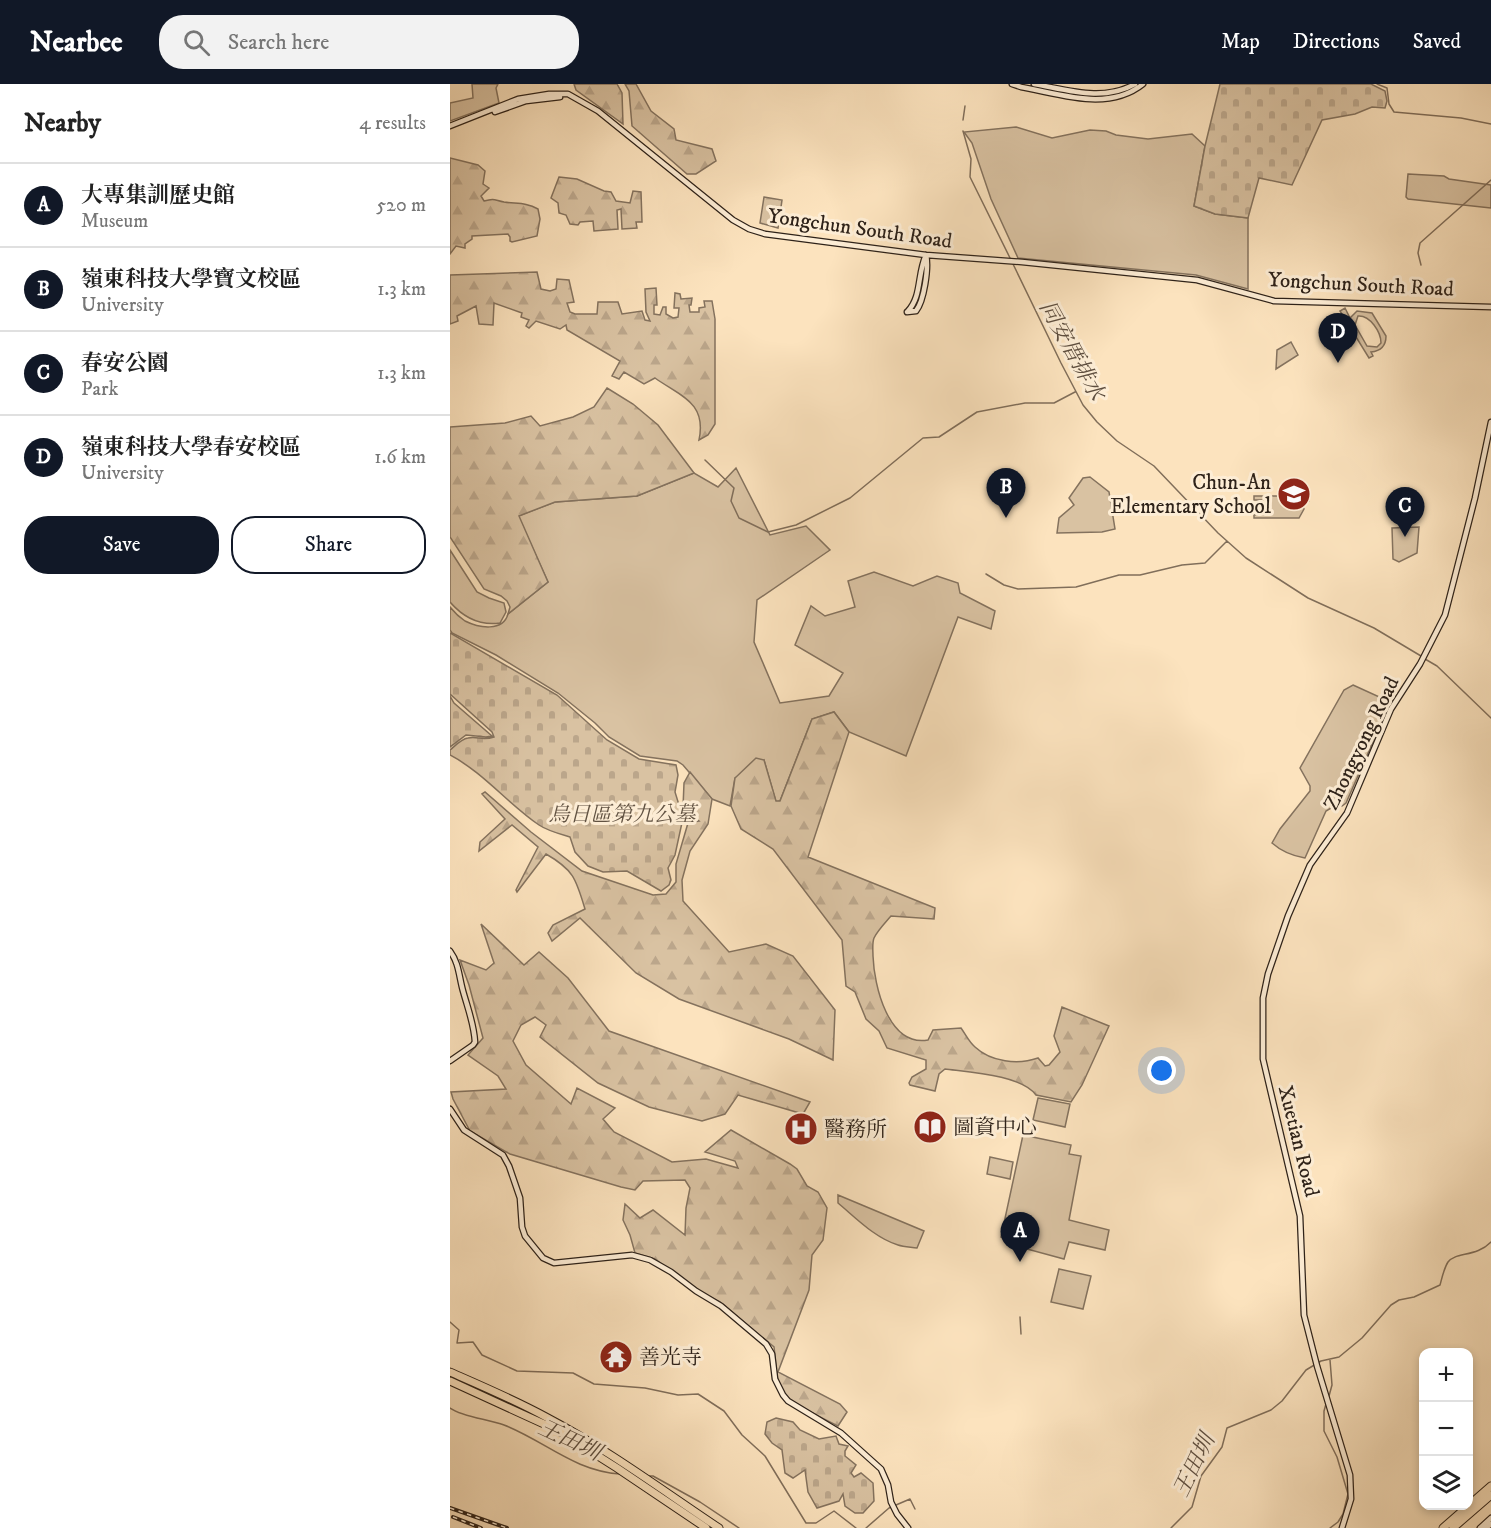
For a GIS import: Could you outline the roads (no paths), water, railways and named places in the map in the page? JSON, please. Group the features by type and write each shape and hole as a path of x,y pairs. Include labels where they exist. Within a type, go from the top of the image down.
{"highway":[{"path":"450,1372 544,1416 621,1466 637,1481 706,1528"},
{"path":"450,1381 540,1422 647,1479 719,1528"},
{"path":"1443,1528 1491,1486"},
{"path":"1453,1528 1491,1495"}],"street":[{"path":"1012,84 1097,100 1125,95 1143,84"},
{"path":"1034,84 1086,93 1108,94 1123,91 1135,84"},
{"name":"Yongchun South Road","path":"450,127 518,99 549,93 568,94 598,111 712,205 750,229 765,234 926,255 1197,280 1274,301 1491,306"},
{"path":"926,255 928,264 921,302 916,311 907,312 915,303 922,263 926,255"},
{"name":"Zhongyong Road","path":"1295,897 1313,859 1347,813 1391,709 1436,636 1449,603 1491,422"},
{"name":"Xuetian Road","path":"1295,897 1266,984 1262,1012 1263,1056 1297,1200 1302,1236 1304,1315 1351,1479 1351,1499 1342,1528"},
{"path":"450,951 457,961 475,1042 450,1061"},
{"path":"450,1109 464,1130 503,1155 520,1198 522,1227 525,1236 543,1258 554,1263 641,1257 671,1272 721,1306 770,1348 775,1379 788,1401 841,1433 881,1469 888,1485 891,1502 908,1528"},
{"path":"1480,1528 1491,1518"},
{"path":"1486,1528 1491,1524"}],"waterway":[{"path":"1377,84 1387,88 1389,104 1394,112 1461,118 1491,124"},
{"name":"同安厝排水","path":"963,120 965,106"},
{"name":"同安厝排水","path":"963,131 971,159 970,177 1011,260"},
{"path":"1421,265 1418,253 1420,243 1491,180"},
{"name":"同安厝排水","path":"1013,264 1083,405 1097,422 1117,441 1154,466 1218,533 1246,558 1308,598 1374,628 1421,656"},
{"path":"705,460 734,488 731,501 739,518 768,532 796,525 850,498 923,438 939,437 977,412 1025,403 1054,403 1075,392"},
{"path":"986,574 1004,585 1018,589 1076,587 1119,575 1140,575 1182,565 1205,563 1227,541"},
{"name":"同安厝排水","path":"1425,659 1437,666 1491,718"},
{"name":"王田圳","path":"1171,1528 1192,1507 1201,1476 1222,1447 1227,1428 1271,1410 1282,1401 1306,1370 1321,1361 1339,1357 1362,1338 1391,1305 1440,1285 1445,1267 1451,1259 1479,1250 1491,1242"},
{"path":"1020,1317 1021,1334"},
{"path":"450,1322 459,1330 457,1343 473,1342 482,1355 517,1371 573,1373 594,1384 645,1388 678,1395 698,1394 724,1411 742,1435 765,1456 806,1523 816,1523 834,1511 856,1528"},
{"name":"同安厝排水","path":"1329,1396 1332,1385 1330,1360"},
{"name":"同安厝排水","path":"1326,1404 1324,1431 1337,1457 1348,1494 1343,1514 1330,1528"},
{"name":"王田圳","path":"450,1408 462,1414 504,1425 588,1467 620,1474"},
{"name":"王田圳","path":"649,1476 653,1476 700,1502 739,1528"},
{"path":"866,1528 889,1508 910,1499 915,1509"}],"railway":[{"path":"450,1508 507,1528"},
{"path":"453,1517 481,1528"}],"place":[{"name":"嶺東科技大學春安校區","path":"1338,363"},
{"name":"Chun-An Elementary School","path":"1294,494"},
{"name":"嶺東科技大學寶文校區","path":"1006,518"},
{"name":"春安公園","path":"1405,537"},
{"name":"圖資中心","path":"930,1127"},
{"name":"醫務所","path":"801,1129"},
{"name":"大專集訓歷史館","path":"1020,1262"},
{"name":"善光寺","path":"616,1357"}],"park label":[{"name":"烏日區第九公墓","path":"622,814"}]}
